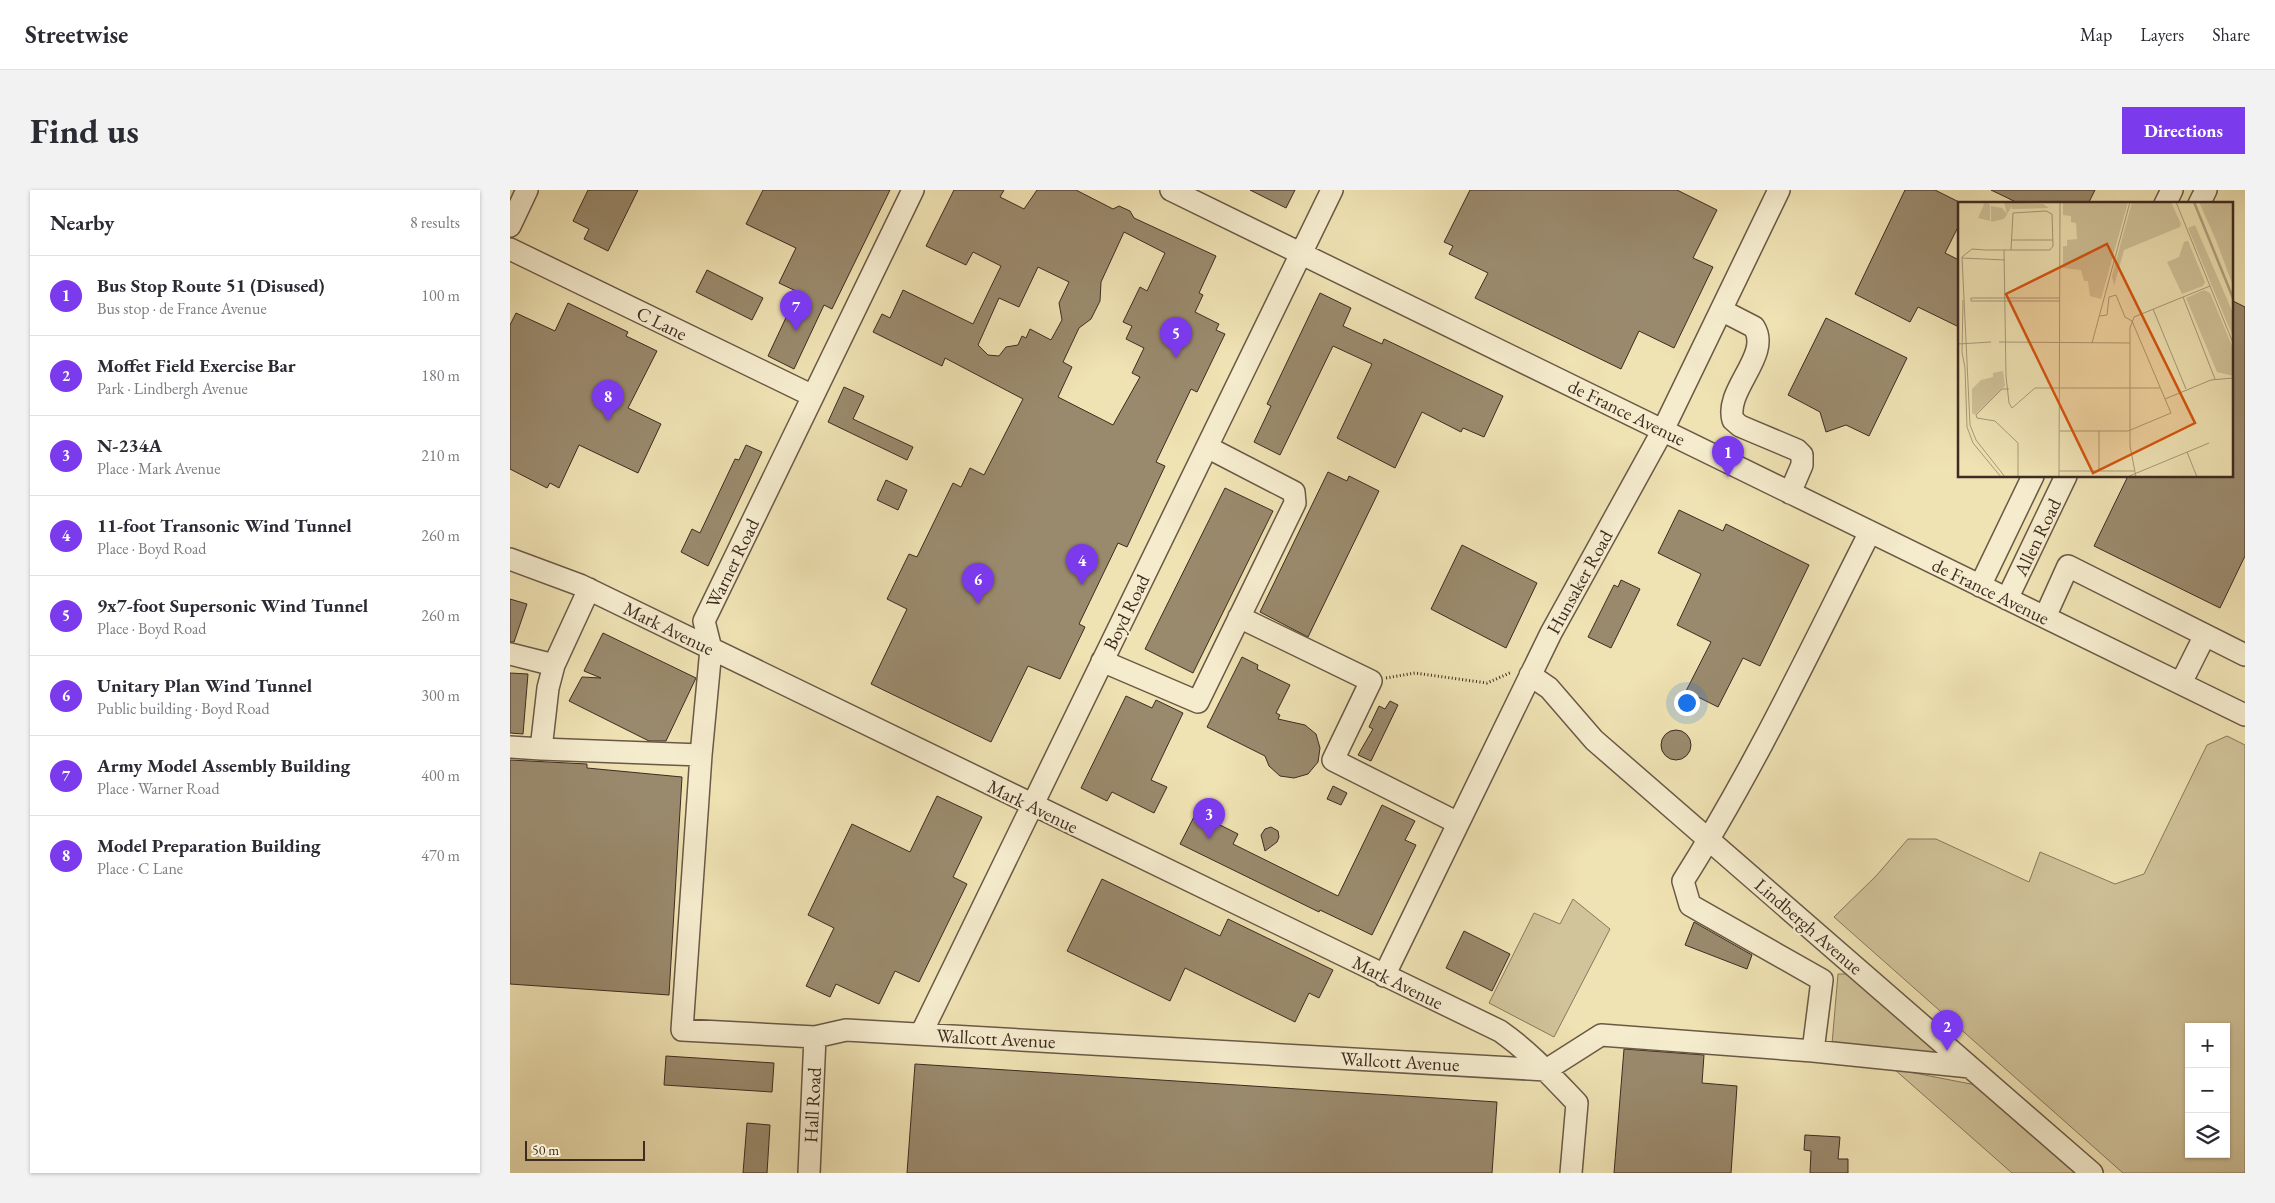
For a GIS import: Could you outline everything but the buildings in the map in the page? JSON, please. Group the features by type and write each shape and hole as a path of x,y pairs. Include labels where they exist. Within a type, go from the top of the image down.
{"street":[{"name":"Warner Road","path":"682,1030 701,755 711,649 704,621 913,190"},
{"name":"de France Avenue","path":"1171,190 2245,715"},
{"name":"Boyd Road","path":"921,1034 1332,190"},
{"name":"Hunsaker Road","path":"1384,976 1551,633 1662,430 1779,190"},
{"path":"2166,202 2172,190"},
{"path":"2200,202 2206,190"},
{"path":"510,226 520,196"},
{"name":"C Lane","path":"510,250 813,396"},
{"path":"1721,310 1754,327 1758,339 1751,365 1732,404 1733,420 1740,426 1797,450 1802,455 1802,465 1790,493"},
{"path":"1102,661 1198,702 1295,502 1294,492 1207,447"},
{"name":"Allen Road","path":"1980,586 2032,478"},
{"name":"Allen Road","path":"2007,599 2065,478"},
{"path":"1822,980 1690,905 1682,881 1709,840 1768,734 1870,532"},
{"name":"Mark Avenue","path":"510,559 588,589 1500,1032 1521,1046 1577,1103 1571,1173"},
{"path":"2045,618 2068,566 2245,655"},
{"path":"541,749 548,688 554,665 588,589"},
{"path":"1239,617 1371,681 1333,760 1458,824"},
{"path":"2181,684 2205,635"},
{"path":"510,654 554,665"},
{"name":"Lindbergh Avenue","path":"1530,675 1548,688 1594,740 2092,1173"},
{"path":"510,747 701,755"},
{"path":"1813,1051 1822,980 1829,944"},
{"name":"Wallcott Avenue","path":"682,1030 815,1037 846,1030 1546,1070"},
{"path":"1546,1070 1601,1036 1813,1051 1970,1068"},
{"name":"Hall Road","path":"809,1173 815,1037"}],"path":[{"path":"1371,681 1415,673 1487,683 1512,672 1530,675"}],"shaded area":[{"path":"2227,736 2245,745 2245,1173 2123,1173 1834,917 1876,876 1908,839 1936,839 2029,882 2040,852 2115,884 2144,874 2207,745"},
{"path":"1573,899 1610,929 1554,1037 1489,1003 1534,913 1560,924"},
{"path":"1838,974 1851,974 1943,1056 1832,1044"},
{"path":"1894,1069 1981,1086 2076,1173 2012,1173"}],"place":[{"name":"Army Model Assembly Building","path":"796,331"},
{"name":"9x7-foot Supersonic Wind Tunnel","path":"1176,358"},
{"name":"Model Preparation Building","path":"608,421"},
{"name":"Bus Stop Route 51 (Disused)","path":"1728,477"},
{"name":"11-foot Transonic Wind Tunnel","path":"1082,585"},
{"name":"Unitary Plan Wind Tunnel","path":"978,604"},
{"name":"N-234A","path":"1209,839"},
{"name":"Moffet Field Exercise Bar","path":"1947,1051"}]}
